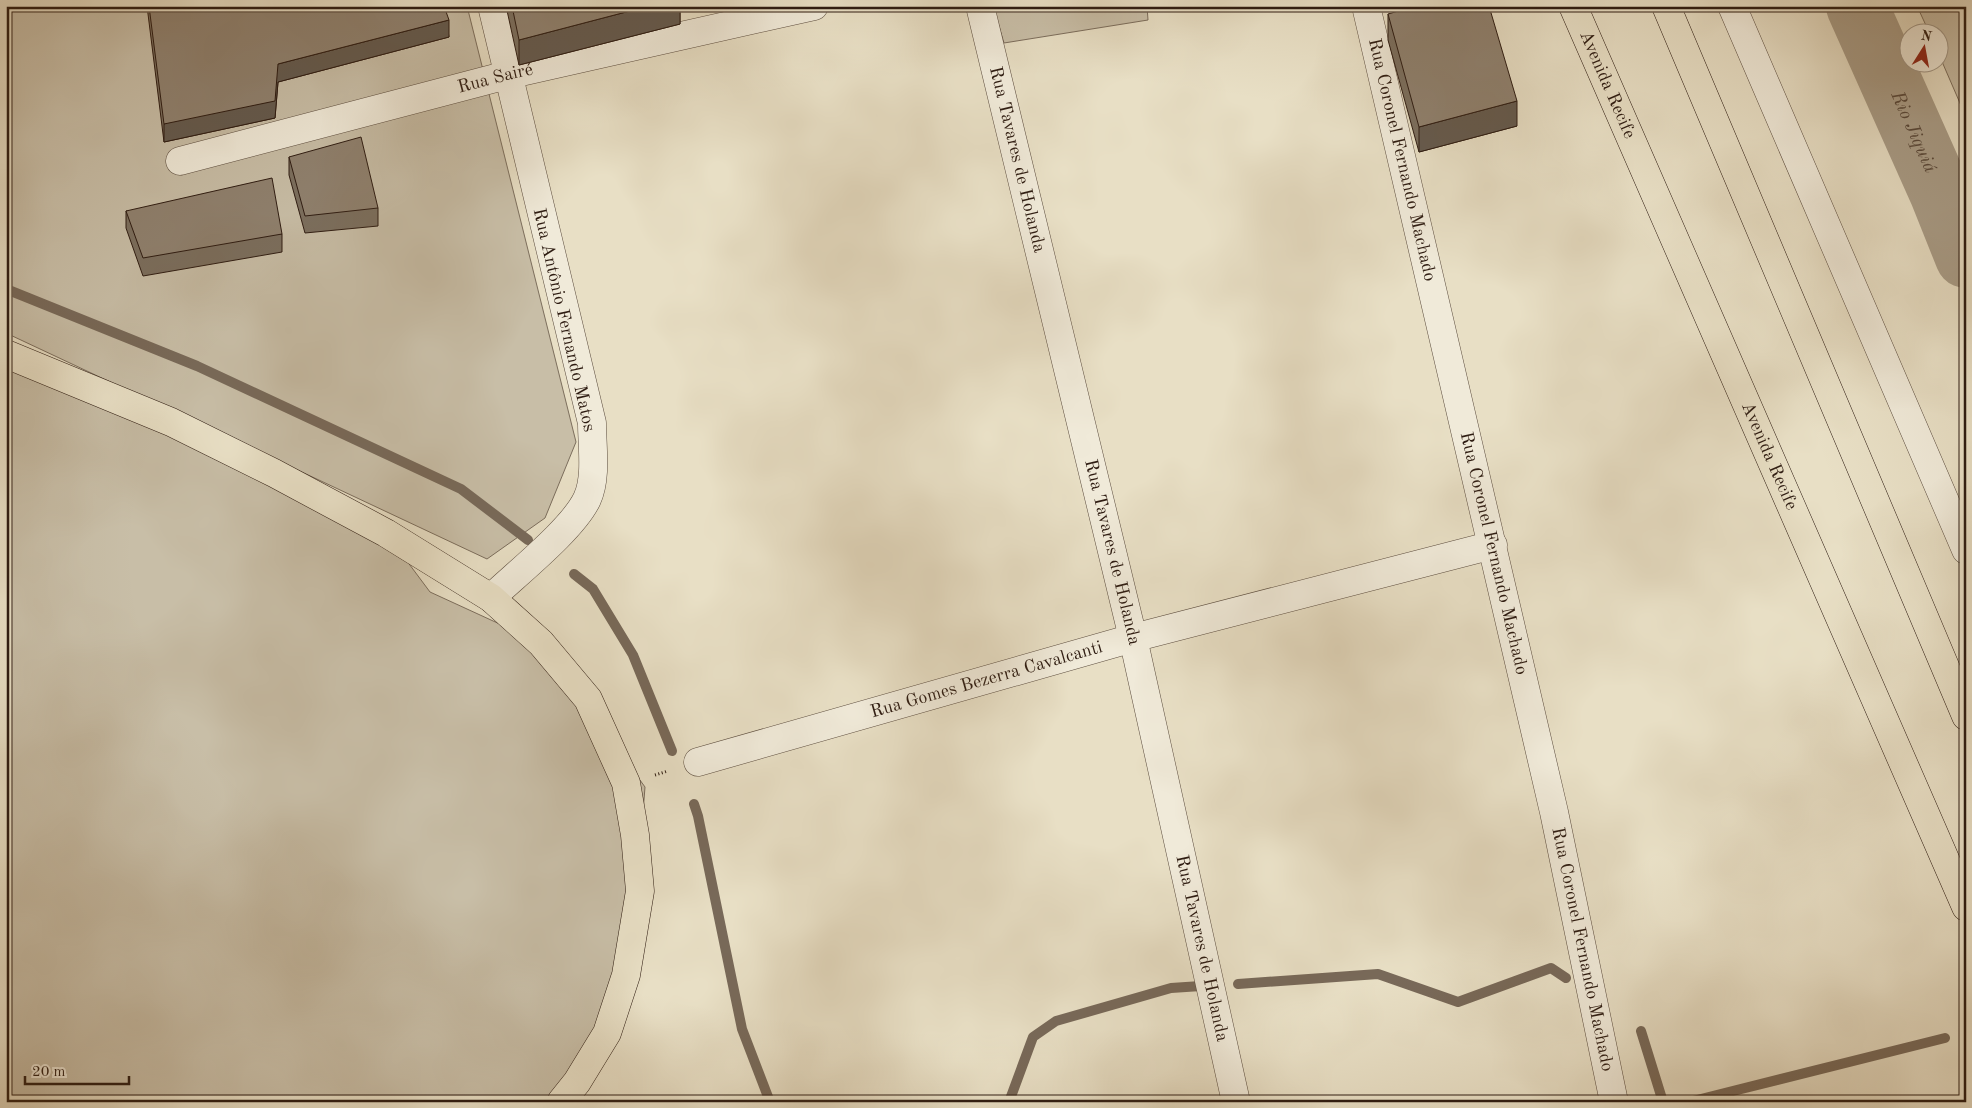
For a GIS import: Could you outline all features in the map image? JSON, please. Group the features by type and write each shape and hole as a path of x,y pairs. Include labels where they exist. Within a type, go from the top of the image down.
{"main road":[{"name":"Avenida Recife","path":"1573,6 1966,907"},
{"path":"1666,6 1966,716"},
{"path":"6,354 171,422 274,473 386,533 491,598 541,643 588,700 626,783 635,835 640,891 626,975 607,1033 577,1082 561,1102"}],"street":[{"name":"Rua Antônio Fernando Matos","path":"491,598 565,528 587,499 592,475 592,423 507,75 492,6"},
{"name":"Rua Sairé","path":"180,161 507,75 814,6"},
{"name":"Rua Tavares de Holanda","path":"980,6 1133,638 1236,1102"},
{"name":"Rua Coronel Fernando Machado","path":"1366,6 1554,812 1614,1102"},
{"path":"1732,6 1966,550"},
{"name":"Rua Gomes Bezerra Cavalcanti","path":"698,762 1133,638 1493,545"}],"path":[{"path":"626,783 698,762"}],"shaded area":[{"path":"6,6 467,6 576,442 545,518 487,559 6,333"},
{"path":"993,6 1147,6 1148,20 1004,43"},
{"path":"1917,6 1966,6 1966,117 1946,72 1950,72 1950,22 1924,22"},
{"path":"6,354 386,533 430,592 541,643 645,787 634,927 626,975 561,1102 6,1102"}],"building":[{"path":"149,6 444,6 449,20 278,64 275,101 164,124"},
{"path":"512,6 649,6 519,40"},
{"path":"1416,6 1489,6 1517,101 1419,127 1388,14"},
{"path":"361,137 378,208 305,216 289,157"},
{"path":"272,178 282,234 143,258 126,211"}],"waterway":[{"name":"Rio Jiquiá","path":"1857,6 1940,192 1966,257"},
{"path":"6,289 197,366 461,489 528,540"},
{"path":"574,574 593,589 633,655 672,751"},
{"path":"694,804 742,1029 770,1102"},
{"path":"1238,984 1378,974 1458,1002 1551,968 1566,978"},
{"path":"1009,1102 1033,1037 1056,1021 1171,988 1201,986"},
{"path":"1641,1031 1663,1102"},
{"path":"1689,1102 1945,1038"}]}
